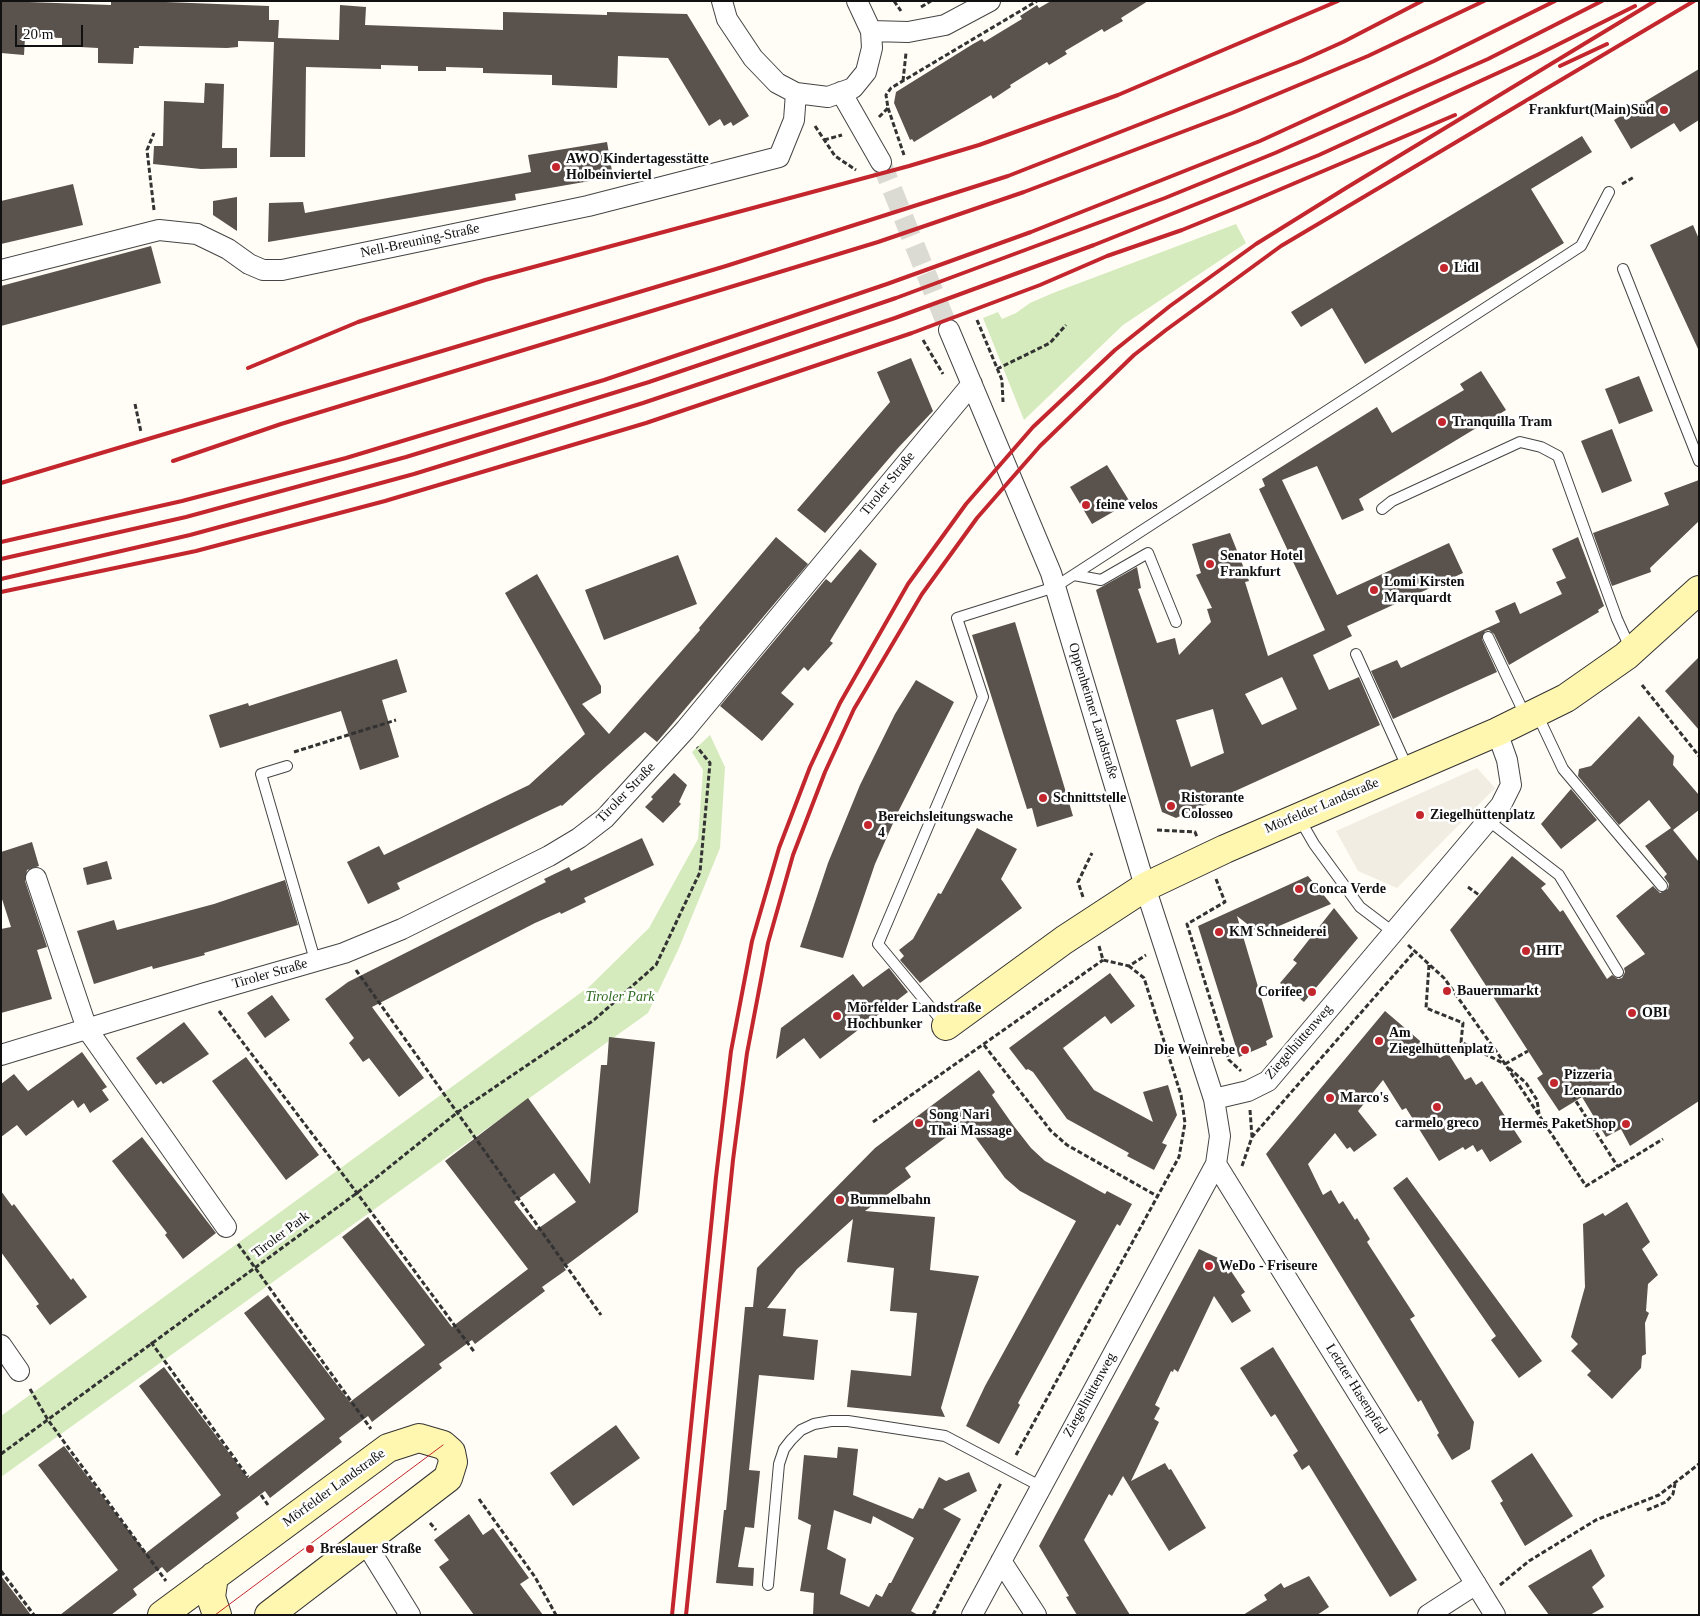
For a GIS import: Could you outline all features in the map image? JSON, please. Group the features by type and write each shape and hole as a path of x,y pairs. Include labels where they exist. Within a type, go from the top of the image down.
{"main road":[{"name":"Mörfelder Landstraße","path":"946,1026 1064,940 1146,888 1207,857 1298,816 1497,732 1566,698 1632,650 1699,590"},
{"name":"Mörfelder Landstraße","path":"162,1615 388,1448 419,1438 434,1441 447,1448 453,1462 448,1478 268,1615"},
{"path":"214,1576 211,1597 217,1615"}],"street":[{"path":"722,1 727,19 753,58 777,83 796,93 828,97 853,88 866,72 872,48 871,31 857,1"},
{"path":"871,31 908,32 945,25 990,1"},
{"path":"841,92 881,162"},
{"name":"Nell-Breuning-Straße","path":"1,270 137,234 159,230 197,234 228,249 249,264 263,270 282,270 588,206 779,157 794,120 796,93"},
{"name":"Oppenheimer Landstraße","path":"949,330 1055,587 1146,888 1214,1099"},
{"name":"Tiroler Straße","path":"1,1055 315,960 344,953 402,929 549,856 579,838 605,818 685,730 972,384"},
{"name":"Ziegelhüttenweg","path":"972,1615 1040,1486 1216,1164 1220,1136 1214,1099 1248,1091 1268,1081 1392,932 1489,821 1501,805 1511,785 1507,760 1497,732"},
{"path":"36,878 87,1029 226,1227"},
{"name":"Letzter Hasenpfad","path":"1216,1164 1485,1599"},
{"path":"1,1345 19,1371"},
{"path":"365,1542 410,1615"},
{"path":"1002,1560 1036,1615"},
{"path":"1428,1615 1485,1599"}],"lane":[{"path":"946,1026 878,944 983,697 958,618 1055,587 1581,246 1609,192"},
{"path":"1623,269 1699,461"},
{"path":"1382,509 1392,501 1520,442 1541,447 1558,456 1617,619 1629,648 1632,650"},
{"path":"1074,575 1100,580 1148,553 1176,622"},
{"path":"1488,637 1562,769 1662,886"},
{"path":"1356,654 1408,769"},
{"path":"287,766 261,774 315,960"},
{"path":"1298,816 1314,844 1360,906 1392,932"},
{"path":"1489,821 1559,875 1618,972"},
{"path":"768,1585 778,1464 784,1449 801,1430 814,1424 848,1421 945,1436 1040,1486"}],"path":[{"path":"904,155 888,108 886,96 891,88 1037,1"},
{"path":"824,140 874,122 888,108"},
{"path":"154,133 147,150 154,214"},
{"path":"997,368 1050,343 1066,325"},
{"path":"135,404 140,432"},
{"path":"1642,685 1699,756"},
{"path":"287,766 287,755 396,720"},
{"name":"Tiroler Park","path":"1,1454 151,1342 255,1269 357,1193 458,1112 594,1020 656,965 700,872 710,763 685,730"},
{"path":"1157,830 1195,832 1225,902 1187,924 1230,1060 1242,1072 1248,1091 1252,1137"},
{"path":"1468,887 1479,896"},
{"path":"1392,932 1444,978 1505,1064 1586,1186 1663,1139"},
{"path":"1233,1190 1252,1137 1415,951"},
{"path":"344,953 601,1315"},
{"path":"873,1122 1103,960"},
{"path":"1429,964 1426,1008 1463,1023 1461,1042 1505,1064 1526,1083 1537,1100 1540,1116"},
{"path":"934,1615 1008,1469 1178,1156 1185,1123 1181,1096 1144,978 1129,966"},
{"path":"205,993 357,1193 474,1353"},
{"path":"984,1045 1051,1131 1067,1145 1157,1196"},
{"path":"1505,1064 1528,1051"},
{"path":"1572,1095 1618,1167"},
{"path":"226,1227 371,1429"},
{"path":"151,1342 248,1477"},
{"path":"19,1371 48,1420 166,1581"},
{"path":"1485,1599 1529,1561 1596,1520 1659,1495 1699,1464"},
{"path":"1647,1510 1666,1502 1673,1494 1676,1483"},
{"path":"261,1494 268,1505"},
{"path":"479,1499 535,1577 556,1615"},
{"path":"416,1504 436,1530"},
{"path":"1,1571 34,1615"}],"green space":[{"path":"1236,224 1246,243 1123,325 1024,420 983,318 998,312 1002,319 1016,313 1030,303 1053,293"},
{"name":"Tiroler Park","path":"710,735 725,767 720,848 679,948 648,1013 1,1477 1,1416 590,986 649,928 698,839 703,770 692,752"}],"shaded area":[{"name":"Ziegelhüttenplatz","path":"1477,768 1495,788 1397,888 1358,871 1336,831"}],"building":[{"path":"1,1 111,5 111,1 140,1 269,6 269,20 279,20 278,38 339,40 340,5 366,7 365,25 503,30 503,12 607,15 607,12 687,14 749,116 733,126 731,122 724,126 720,119 709,126 668,58 618,56 617,88 552,85 552,75 483,73 483,68 446,67 446,71 418,71 418,66 381,65 381,69 306,67 305,157 270,157 274,42 238,41 238,47 227,48 139,46 139,48 134,48 133,64 98,63 98,48 62,46 62,38 25,37 24,55 1,53"},
{"path":"1051,1 1148,1 1121,18 1123,21 1104,32 1102,29 1065,51 1067,54 1049,65 1047,62 1010,85 1011,87 993,99 991,95 914,142 912,139 910,140 894,103 896,92 973,44 982,39 984,42 1022,19 1020,16 1037,5 1039,8"},
{"name":"Frankfurt(Main)Süd","path":"1699,69 1699,120 1680,132 1674,123 1631,149 1614,120"},
{"path":"205,83 224,84 222,148 237,148 237,168 201,169 153,164 154,146 163,146 164,101 204,103"},
{"name":"Lidl","path":"1582,136 1592,152 1531,189 1564,243 1365,364 1332,308 1301,327 1291,312"},
{"path":"607,142 613,177 515,194 516,200 268,242 269,203 303,202 305,213 531,172 528,155"},
{"path":"73,184 83,225 1,244 1,201"},
{"path":"237,197 237,231 213,215 213,201"},
{"path":"1693,225 1699,239 1699,351 1650,245"},
{"path":"151,246 161,283 1,326 1,286"},
{"path":"911,358 933,411 898,448 825,533 797,510 890,402 877,372"},
{"path":"1481,371 1506,410 1359,499 1364,510 1342,520 1317,466 1282,480 1337,595 1449,543 1463,573 1347,626 1352,636 1313,655 1329,690 1359,677 1380,725 1176,818 1162,812 1096,590 1137,567 1141,588 1138,589 1157,643 1175,638 1179,655 1211,622 1207,609 1212,608 1196,575 1201,573 1192,544 1230,533 1249,581 1245,582 1268,656 1325,630 1259,489 1265,486 1262,479 1377,407 1392,433 1464,390 1460,384","holes":["1282,677 1297,709 1262,725 1245,694","1213,709 1224,753 1191,767 1176,720"]},
{"path":"1639,376 1653,411 1619,424 1605,389"},
{"path":"1612,429 1632,481 1602,493 1581,441"},
{"path":"1107,465 1130,502 1092,524 1070,487"},
{"path":"1699,480 1699,521 1650,568 1651,572 1612,586 1593,533 1669,505 1664,493"},
{"path":"776,537 808,564 657,742 645,732 562,806 397,883 400,889 368,904 347,862 379,846 384,855 529,785 585,734 505,593 537,574 601,686 601,693 582,704 609,734 700,630 699,628"},
{"path":"1578,537 1604,606 1598,610 1599,612 1509,665 1494,634 1489,630 1485,631 1482,639 1497,672 1393,719 1371,671 1397,660 1401,668 1500,622 1495,611 1515,602 1520,614 1562,594 1556,582 1566,578 1552,549"},
{"path":"860,549 877,564 830,641 833,643 808,671 804,667 781,693 794,704 762,741 720,706 826,579 831,583"},
{"path":"678,555 697,604 604,640 585,590"},
{"path":"1015,622 1073,816 1037,827 1032,808 1027,809 972,635"},
{"path":"1699,657 1699,730 1665,691"},
{"path":"397,659 407,692 382,700 399,757 360,770 341,711 220,748 209,715 248,703 249,706"},
{"name":"Bereichsleitungswache 4","path":"916,680 954,702 898,812 875,864 843,958 800,947 828,863 860,785 895,714"},
{"path":"1639,716 1674,756 1673,765 1699,795 1699,810 1673,830 1699,862 1699,1101 1630,1146 1621,1129 1606,1137 1582,1097 1559,1111 1537,1078 1543,1074 1450,930 1512,856 1546,884 1541,888 1560,912 1563,910 1607,979 1612,975 1618,979 1622,978 1625,972 1624,968 1645,954 1616,916 1653,886 1660,893 1668,889 1669,884 1664,877 1667,874 1645,846 1671,828 1649,800 1619,825 1578,776 1579,769 1591,766"},
{"path":"674,773 687,785 679,802 681,804 663,823 645,807 653,799 651,797"},
{"path":"1571,789 1597,820 1561,849 1541,824"},
{"path":"977,828 1017,849 1001,879 1022,908 920,983 900,960 904,956 899,950 913,939 938,893 941,894"},
{"path":"642,838 654,865 584,898 586,902 561,914 560,912 535,923 372,1007 424,1078 399,1097 369,1058 363,1062 349,1043 354,1038 325,999 348,982 546,882 544,879 569,867 571,871"},
{"path":"32,842 39,866 27,870 25,881 47,947 37,950 52,999 1,1013 1,929 11,927 1,896 1,852"},
{"path":"107,861 112,879 87,885 83,868"},
{"path":"1308,876 1331,904 1260,934 1237,916 1273,1037 1266,1041 1267,1045 1239,1057 1198,926"},
{"path":"285,880 298,925 204,953 205,955 153,969 152,966 94,984 77,931 114,920 117,930 214,904"},
{"path":"1334,908 1358,938 1304,1002 1280,983 1297,963 1293,960"},
{"name":"Mörfelder Landstraße Hochbunker","path":"889,968 908,992 820,1059 804,1038 776,1059 781,1028 853,974 863,987"},
{"path":"1110,973 1135,1006 1111,1024 1105,1016 1063,1048 1094,1090 1153,1122 1143,1092 1168,1085 1177,1115 1162,1143 1167,1145 1154,1170 1127,1156 1129,1153 1067,1119 1033,1072 1028,1069 1026,1070 1009,1048"},
{"path":"272,995 290,1020 265,1038 247,1013"},
{"path":"1385,1011 1440,1058 1448,1053 1465,1080 1471,1077 1476,1085 1482,1081 1522,1142 1490,1162 1482,1149 1477,1152 1473,1145 1465,1150 1463,1147 1439,1161 1406,1108 1402,1110 1383,1080 1358,1111 1377,1135 1354,1152 1350,1147 1347,1149 1335,1133 1308,1164 1323,1195 1331,1190 1339,1204 1343,1201 1355,1220 1357,1218 1370,1239 1367,1242 1415,1316 1410,1319 1474,1422 1470,1449 1452,1460 1437,1435 1439,1433 1421,1400 1418,1402 1266,1154"},
{"path":"184,1022 209,1054 163,1084 161,1081 156,1085 136,1058"},
{"path":"609,1037 655,1042 638,1212 564,1267 566,1270 542,1287 545,1291 475,1344 472,1340 439,1364 442,1368 372,1422 368,1416 339,1438 342,1442 270,1498 265,1491 236,1513 239,1518 167,1573 162,1567 133,1589 137,1595 111,1615 60,1615 118,1570 38,1465 64,1446 146,1553 221,1495 139,1386 164,1367 248,1478 325,1419 244,1313 268,1295 350,1402 425,1345 342,1237 368,1217 452,1327 528,1269 445,1161 528,1098 590,1184 601,1065 607,1065","holes":["554,1173 576,1202 536,1230 514,1202"]},
{"path":"82,1052 107,1087 102,1090 109,1100 90,1113 84,1103 78,1108 73,1100 26,1136 17,1125 1,1137 1,1084 14,1074 28,1091"},
{"path":"246,1057 319,1155 286,1180 212,1081"},
{"path":"979,1070 995,1092 992,1095 1013,1125 1031,1148 1045,1161 1105,1194 1107,1191 1132,1204 1120,1226 1117,1224 1080,1290 1018,1403 1020,1405 999,1444 966,1426 985,1386 1076,1221 1020,1191 1005,1178 965,1123 905,1168 911,1177 865,1211 935,1217 930,1270 979,1276 941,1408 945,1417 847,1407 851,1370 911,1376 917,1313 890,1311 894,1268 847,1262 853,1219 797,1269 767,1308 786,1309 783,1336 818,1340 814,1380 759,1375 749,1470 760,1471 754,1528 745,1527 738,1567 754,1568 753,1586 716,1583 724,1510 726,1510 745,1307 753,1307 757,1268 875,1148"},
{"path":"142,1137 216,1233 183,1259 165,1235 167,1233 112,1161"},
{"path":"1407,1177 1542,1361 1519,1378 1491,1340 1496,1336 1393,1188"},
{"path":"1,1191 12,1206 14,1204 71,1280 73,1278 87,1297 50,1325 36,1306 39,1304 1,1252"},
{"path":"1627,1202 1650,1242 1642,1249 1658,1275 1648,1284 1646,1311 1649,1313 1645,1323 1646,1354 1642,1356 1641,1368 1612,1399 1587,1375 1591,1371 1571,1351 1578,1344 1571,1337 1585,1287 1583,1224 1603,1213 1605,1216"},
{"path":"1199,1249 1218,1258 1228,1274 1231,1271 1245,1292 1241,1295 1251,1311 1232,1323 1214,1296 1178,1372 1174,1369 1173,1372 1171,1371 1155,1405 1160,1408 1154,1419 1159,1422 1131,1481 1165,1463 1169,1470 1171,1469 1206,1528 1169,1551 1123,1476 1112,1496 1109,1494 1084,1540 1130,1615 1077,1615 1066,1597 1069,1596 1039,1546"},
{"path":"1273,1347 1417,1580 1390,1597 1309,1465 1302,1470 1293,1455 1298,1451 1275,1414 1271,1417 1240,1368"},
{"path":"616,1425 640,1458 573,1506 550,1473"},
{"path":"838,1447 858,1449 853,1495 913,1519 919,1508 923,1509 939,1477 946,1481 969,1472 977,1491 943,1509 961,1519 911,1611 918,1615 813,1615 814,1593 800,1591 811,1525 798,1519 804,1455 837,1458","holes":["834,1510 871,1524 873,1516 914,1538 882,1597 876,1594 869,1607 840,1594 846,1559 827,1549"]},
{"path":"1532,1453 1573,1516 1525,1546 1500,1503 1503,1501 1491,1481"},
{"path":"469,1514 483,1535 493,1528 529,1578 520,1584 543,1615 474,1615 439,1567 449,1560 434,1540"},
{"path":"1591,1549 1605,1576 1592,1587 1604,1607 1590,1615 1549,1615 1528,1586"},
{"path":"1,1576 31,1615 1,1615"},
{"path":"1309,1576 1329,1607 1317,1615 1243,1615 1267,1600 1264,1595 1281,1583 1284,1588"}],"tunnel":[{"path":"881,162 949,330"}],"tram line":[{"path":"215,1615 443,1445"}],"railway":[{"path":"248,368 358,322 485,280 909,166 979,145 1118,95 1338,1"},
{"path":"1,483 726,266 1008,176 1301,61 1343,42 1422,1"},
{"path":"173,461 281,424 878,242 1024,192 1232,113 1368,56 1484,1"},
{"path":"1,542 182,501 346,458 604,380 887,284 1031,232 1260,141 1434,61 1555,1"},
{"path":"1,559 186,517 406,457 649,382 896,298 1165,198 1275,153 1488,59 1602,1"},
{"path":"672,1615 716,1177 731,1051 752,941 779,848 810,767 840,703 908,584 966,504 1033,427 1115,350 1170,306 1256,244 1655,1"},
{"path":"686,1615 733,1160 747,1053 768,943 793,855 825,772 854,709 922,594 977,518 1040,446 1134,355 1166,330 1281,246 1694,1"},
{"path":"1,579 190,535 414,474 643,403 895,318 1094,245 1319,155 1537,55 1635,6"},
{"path":"1560,66 1607,44"},
{"path":"1,592 196,551 385,501 646,423 912,333 1040,285 1107,256 1182,230 1241,206 1455,115"}],"place":[{"name":"Frankfurt(Main)Süd","path":"1664,110"},
{"name":"AWO Kindertagesstätte Holbeinviertel","path":"556,167"},
{"name":"Lidl","path":"1444,268"},
{"name":"Tranquilla Tram","path":"1442,422"},
{"name":"feine velos","path":"1086,505"},
{"name":"Senator Hotel Frankfurt","path":"1210,564"},
{"name":"Lomi Kirsten Marquardt","path":"1374,590"},
{"name":"Schnittstelle","path":"1043,798"},
{"name":"Ristorante Colosseo","path":"1171,806"},
{"name":"Ziegelhüttenplatz","path":"1420,815"},
{"name":"Bereichsleitungswache 4","path":"868,825"},
{"name":"Conca Verde","path":"1299,889"},
{"name":"KM Schneiderei","path":"1219,932"},
{"name":"HIT","path":"1526,951"},
{"name":"Bauernmarkt","path":"1447,991"},
{"name":"Corifee","path":"1312,992"},
{"name":"OBI","path":"1632,1013"},
{"name":"Mörfelder Landstraße Hochbunker","path":"837,1016"},
{"name":"Am Ziegelhüttenplatz","path":"1379,1041"},
{"name":"Die Weinrebe","path":"1245,1050"},
{"name":"Pizzeria Leonardo","path":"1554,1083"},
{"name":"Marco's","path":"1330,1098"},
{"name":"carmelo greco","path":"1437,1107"},
{"name":"Song Nari Thai Massage","path":"919,1123"},
{"name":"Hermes PaketShop","path":"1626,1124"},
{"name":"Bummelbahn","path":"840,1200"},
{"name":"WeDo - Friseure","path":"1209,1266"},
{"name":"Breslauer Straße","path":"310,1549"}]}
